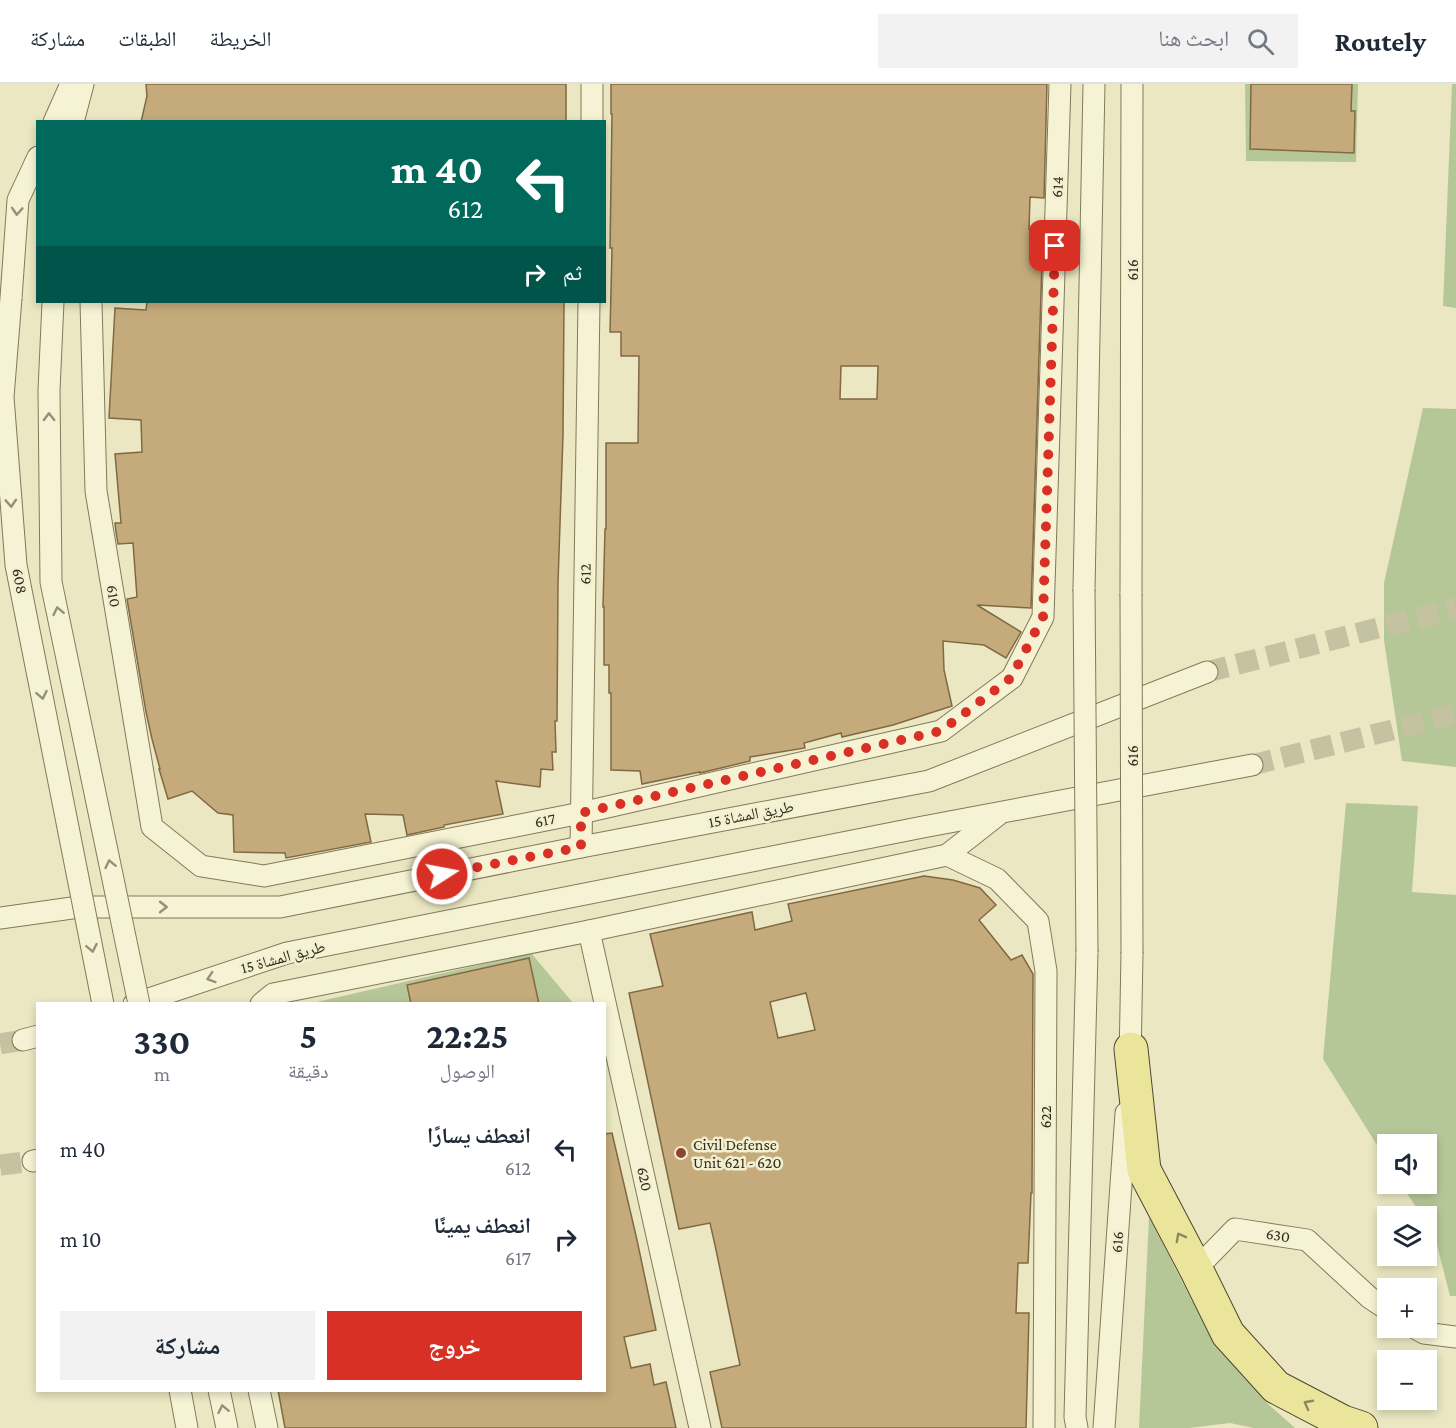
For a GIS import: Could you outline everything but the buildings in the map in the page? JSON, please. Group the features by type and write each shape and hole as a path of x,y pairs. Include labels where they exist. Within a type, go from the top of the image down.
{"main road":[{"path":"1131,1049 1144,1170 1228,1334 1276,1387 1343,1422 1361,1428"}],"street":[{"path":"55,120 71,84"},
{"path":"73,120 82,84"},
{"path":"592,84 592,120"},
{"name":"614","path":"1011,678 1043,617 1060,84"},
{"path":"1077,1428 1075,1417 1087,952 1084,589 1094,84"},
{"name":"616","path":"1104,1428 1131,1049 1132,84"},
{"name":"608","path":"36,161 18,200 3,397 16,565 103,1002"},
{"name":"608","path":"53,303 49,390 51,582 139,1002"},
{"name":"610","path":"92,303 96,491 152,827 201,867"},
{"name":"612","path":"581,847 589,303"},
{"name":"طريق المشاة 15","path":"0,918 79,907 280,906 929,781 1207,672"},
{"name":"617","path":"201,867 264,876 581,813 941,731 1011,678"},
{"name":"طريق المشاة 15","path":"140,1002 287,953 900,831 1252,765"},
{"name":"طريق المشاة 15","path":"263,1002 273,994 590,931 947,855 1001,813"},
{"name":"622","path":"947,855 997,879 1038,921 1046,971 1044,1428"},
{"name":"620","path":"590,931 606,1002"},
{"name":"620","path":"606,1003 700,1428"},
{"name":"630","path":"1196,1269 1235,1229 1307,1240 1377,1303"},
{"path":"1437,1335 1456,1337"},
{"path":"180,1392 187,1428"},
{"path":"219,1392 227,1428"},
{"path":"259,1392 267,1428"}],"green space":[{"path":"1245,84 1358,84 1356,162 1246,161"},
{"path":"1452,84 1456,84 1456,308 1443,306"},
{"path":"1423,408 1456,409 1456,767 1402,761 1384,640 1384,583"},
{"path":"1346,803 1418,806 1412,892 1456,895 1456,1296 1450,1296 1437,1245 1437,1206 1415,1206 1408,1194 1437,1194 1437,1134 1377,1134 1377,1145 1323,1059"},
{"path":"531,953 572,1002 317,1002"},
{"path":"1149,1217 1205,1326 1268,1404 1295,1428 1254,1428 1230,1423 1189,1428 1139,1428"}],"tunnel":[{"path":"1207,672 1456,608"},
{"path":"1252,765 1456,714"},
{"path":"0,1044 23,1040"},
{"path":"0,1165 33,1161"}],"place":[{"name":"Civil Defense Unit 621 - 620","path":"681,1153"}],"route":[{"path":"442,874 581,847 581,813 941,731 1011,678 1043,617 1055,246"}]}
